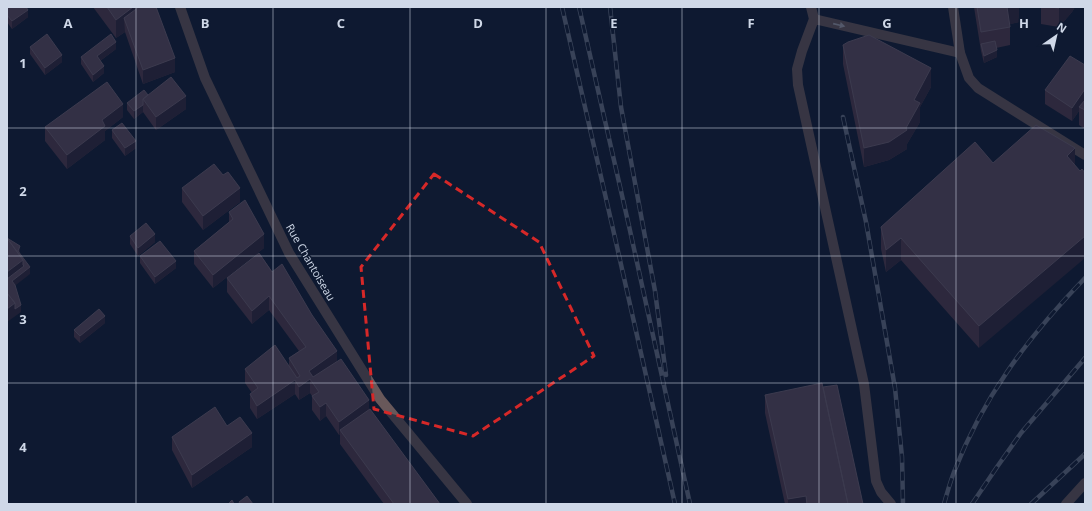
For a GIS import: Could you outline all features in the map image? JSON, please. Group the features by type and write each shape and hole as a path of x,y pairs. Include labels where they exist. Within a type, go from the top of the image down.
{"street":[{"name":"Rue Chantoiseau","path":"180,7 205,78 289,252 380,399 467,504"},
{"path":"811,7 814,20 797,69 798,84 864,384 876,480 881,492 891,504"},
{"path":"953,7 960,53 969,78 978,88 1085,155"},
{"path":"814,20 960,53"},
{"path":"1066,504 1085,483"}],"highlighted area":[{"path":"434,174 539,242 594,356 473,436 374,409 361,267"}],"building":[{"path":"10,7 26,7 28,10 12,21 7,15 7,9"},
{"path":"107,7 133,7 116,20"},
{"path":"139,7 156,7 175,58 143,70 124,18"},
{"path":"977,7 1007,7 1010,27 981,32"},
{"path":"47,34 62,55 45,68 30,47"},
{"path":"111,34 116,42 97,56 104,66 93,75 81,57"},
{"path":"869,35 931,68 914,100 920,103 906,128 907,130 889,142 864,148 843,45"},
{"path":"995,41 997,50 984,56 981,44"},
{"path":"1070,56 1085,65 1085,89 1072,108 1045,90"},
{"path":"171,77 186,96 156,117 143,99"},
{"path":"107,82 123,104 102,120 105,126 67,155 45,127"},
{"path":"144,90 148,95 143,99 143,105 134,111 127,103"},
{"path":"1085,100 1085,110 1079,107"},
{"path":"122,123 136,141 125,148 112,130"},
{"path":"1036,125 1075,148 1067,156 1080,171 1082,169 1085,173 1085,236 979,326 901,238 886,250 881,227 975,142 993,163"},
{"path":"214,164 223,175 228,172 240,188 203,216 182,188"},
{"path":"245,200 264,234 213,275 194,251 233,219 229,212"},
{"path":"146,223 155,234 138,248 130,236"},
{"path":"7,238 23,260 7,272"},
{"path":"7,238 20,246 18,251 30,267 12,281 15,285 21,305 15,309 15,303 7,293 7,279 24,266 23,260"},
{"path":"160,241 176,261 155,277 140,256"},
{"path":"259,253 272,272 282,264 312,315 337,351 309,371 313,377 341,359 369,400 339,422 326,403 320,407 312,396 319,392 310,379 299,387 295,380 257,406 250,394 258,388 245,369 275,345 297,378 300,376 289,358 306,347 269,296 252,311 227,278"},
{"path":"7,293 15,303 7,309"},
{"path":"99,309 105,316 80,336 74,330"},
{"path":"822,383 848,504 807,504 806,496 788,499 765,395"},
{"path":"837,385 863,504 848,504 823,387"},
{"path":"215,407 227,426 240,417 252,433 192,475 172,437"},
{"path":"370,409 440,504 394,504 340,430"},
{"path":"247,496 253,504 240,504 239,502"},
{"path":"232,500 234,504 228,504"}],"railway":[{"path":"562,7 675,504"},
{"path":"579,7 690,504"},
{"path":"610,7 621,107 655,291 666,375"},
{"path":"843,117 866,222 895,388 902,457 903,504"},
{"path":"944,504 954,472 965,447 978,420 1000,383 1034,335 1085,278"},
{"path":"972,504 1021,433 1085,358"},
{"path":"1031,504 1085,454"}]}
